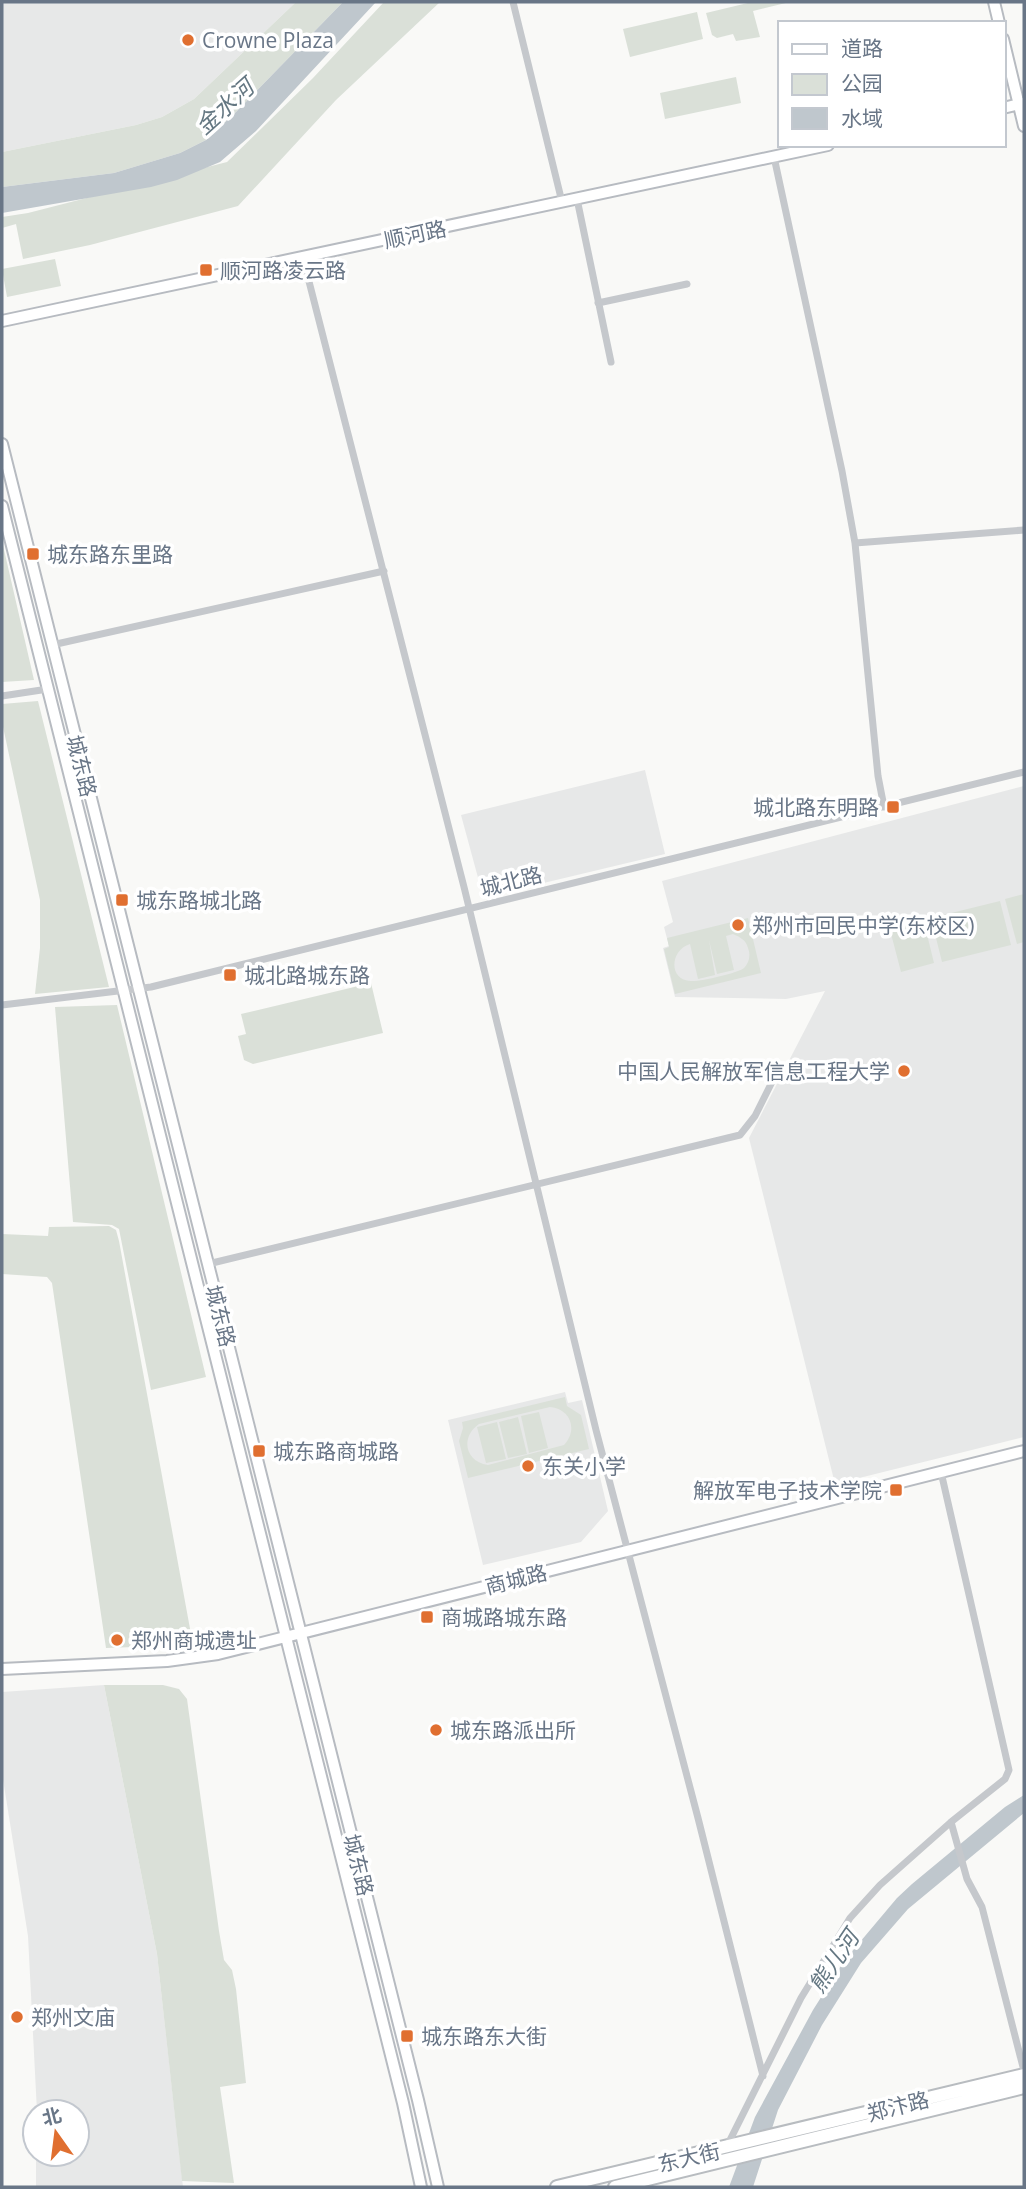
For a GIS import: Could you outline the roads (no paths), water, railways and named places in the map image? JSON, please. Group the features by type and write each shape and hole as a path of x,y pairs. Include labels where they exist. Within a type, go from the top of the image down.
{"main road":[{"path":"994,2 999,21"},
{"path":"1005,45 1022,104 1024,126"},
{"name":"顺河路","path":"2,321 819,147"},
{"name":"城东路","path":"2,444 438,2187"},
{"name":"城东路","path":"2,506 403,2103 421,2187"},
{"name":"商城路","path":"2,1669 177,1660 218,1654 1024,1451"},
{"name":"郑汴路","path":"772,2143 1024,2073"},
{"name":"郑汴路","path":"772,2143 1024,2087"},
{"path":"733,2150 772,2143"},
{"name":"东大街","path":"556,2187 733,2150"},
{"name":"东大街","path":"615,2187 733,2150"}],"street":[{"path":"513,2 562,202"},
{"path":"774,157 855,543 878,776 884,807"},
{"path":"577,199 611,362"},
{"path":"303,258 470,909 596,1430 763,2076"},
{"path":"598,303 687,284"},
{"path":"855,543 1024,530"},
{"path":"52,645 384,571"},
{"path":"2,696 48,689"},
{"name":"城北路","path":"2,1005 138,989 1024,772"},
{"path":"208,1264 740,1136 755,1116 780,1066"},
{"path":"733,2150 763,2076 801,1997 850,1918 880,1885 951,1822 1005,1779 1009,1770 941,1472"},
{"path":"951,1822 967,1879 982,1907 1024,2073"}],"water":[{"path":"343,2 376,2 256,131 220,162 177,180 151,187 2,213 2,187 114,173 180,153 206,140"},
{"path":"1024,1795 1024,1813 908,1909 861,1963 822,2025 778,2110 753,2187 729,2187 755,2117 813,2010 844,1961 912,1884 1005,1807"}],"place":[{"name":"Crowne Plaza","path":"188,40"},
{"name":"顺河路凌云路","path":"206,270"},
{"name":"城东路东里路","path":"33,554"},
{"name":"城北路东明路","path":"893,807"},
{"name":"城东路城北路","path":"122,900"},
{"name":"郑州市回民中学(东校区)","path":"738,925"},
{"name":"城北路城东路","path":"230,975"},
{"name":"中国人民解放军信息工程大学","path":"904,1071"},
{"name":"城东路商城路","path":"259,1451"},
{"name":"东关小学","path":"528,1466"},
{"name":"解放军电子技术学院","path":"896,1490"},
{"name":"商城路城东路","path":"427,1617"},
{"name":"郑州商城遗址","path":"117,1640"},
{"name":"城东路派出所","path":"436,1730"},
{"name":"郑州文庙","path":"17,2017"},
{"name":"城东路东大街","path":"407,2036"}],"water label":[{"name":"金水河","path":"224,106"},
{"name":"熊儿河","path":"833,1961"}]}
